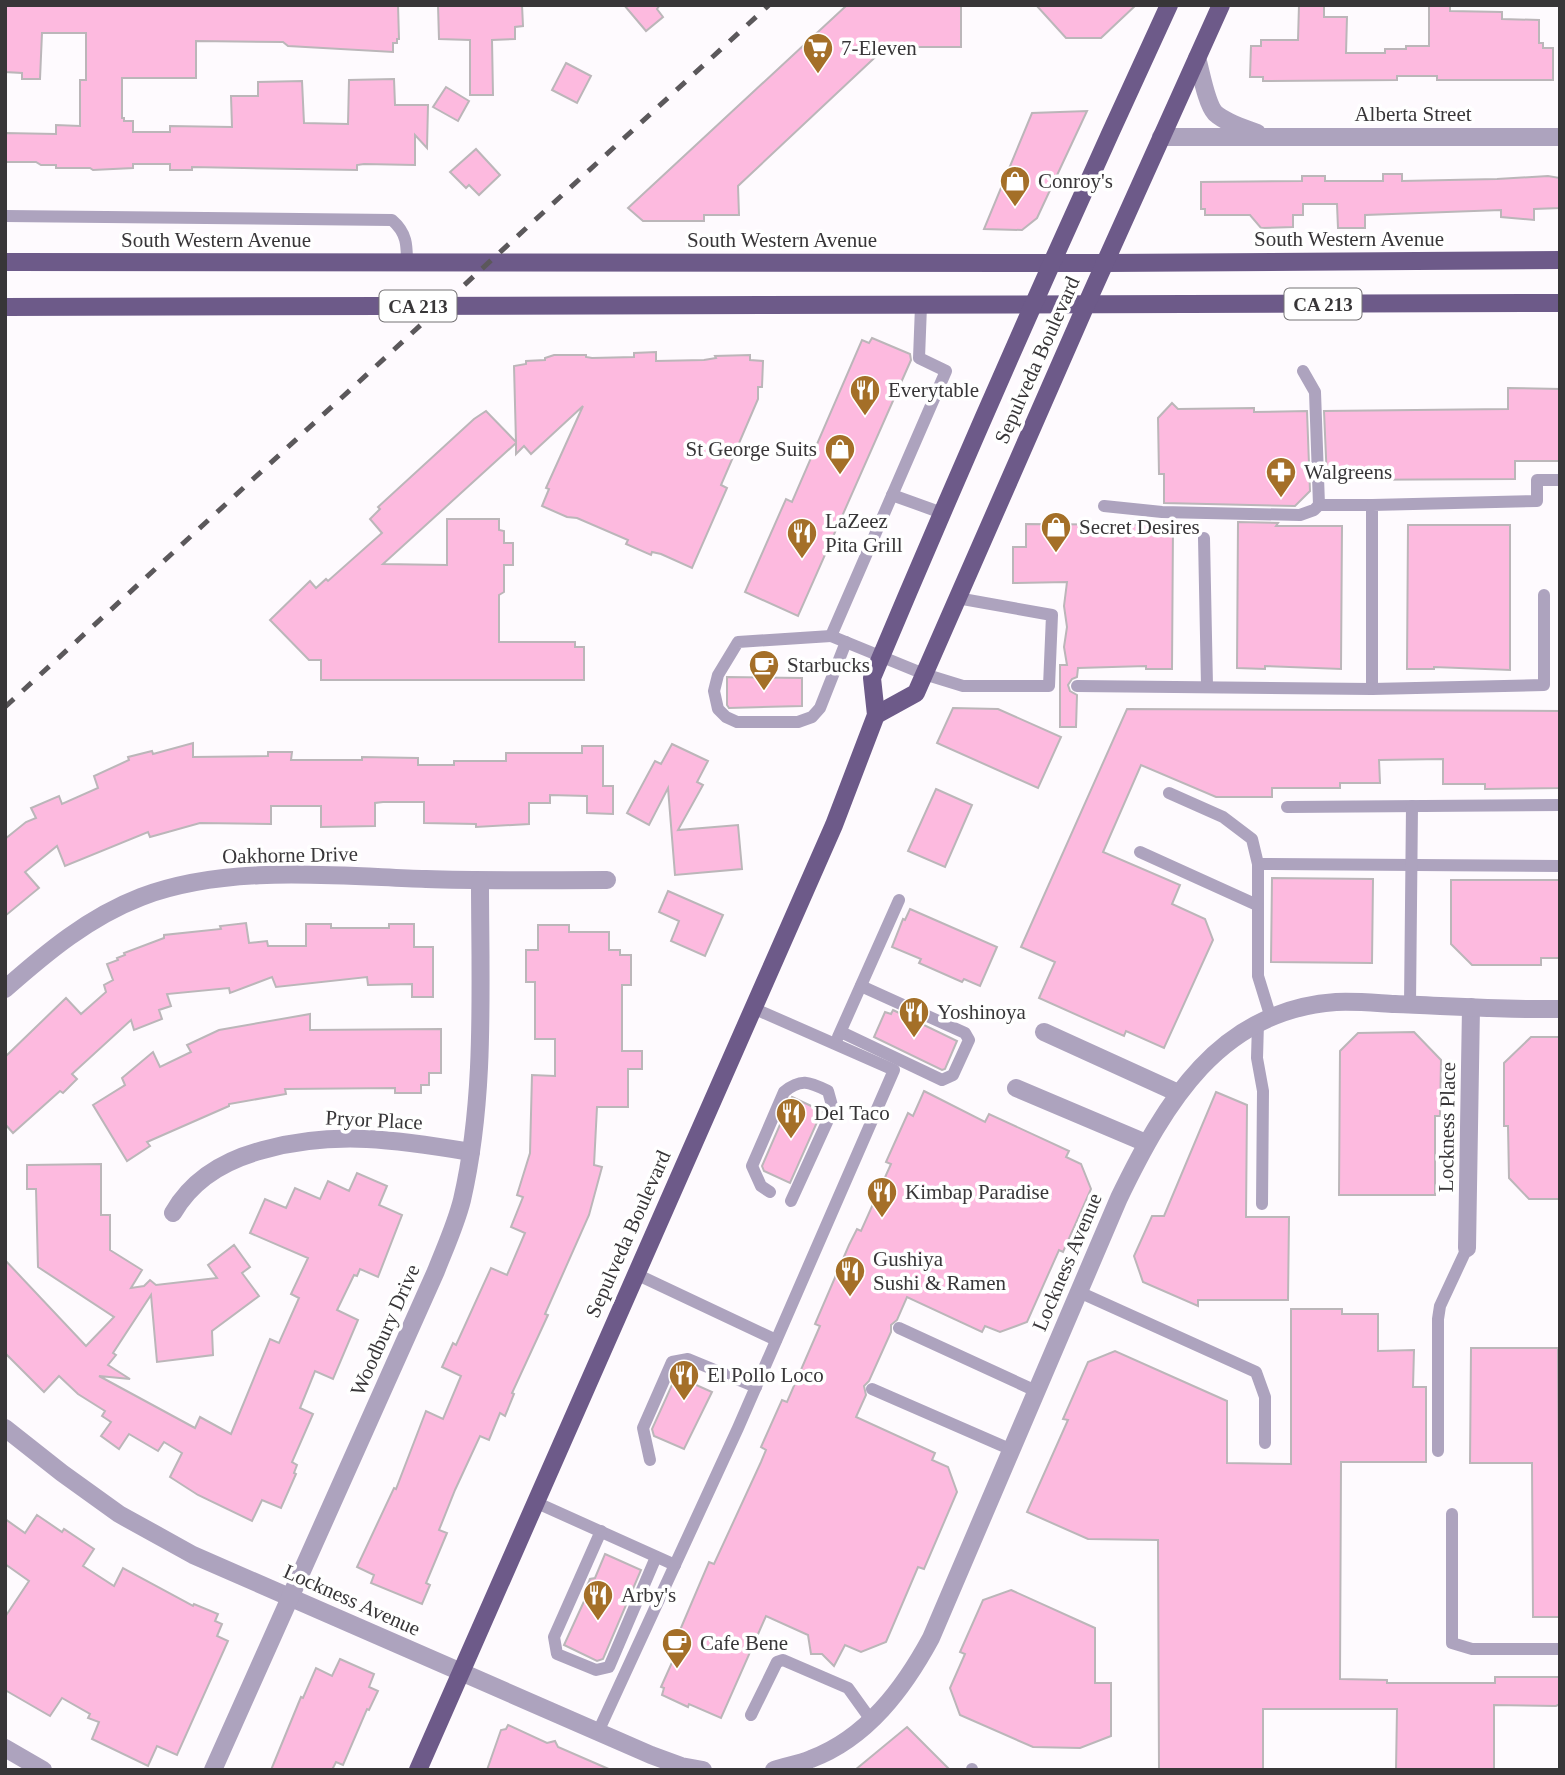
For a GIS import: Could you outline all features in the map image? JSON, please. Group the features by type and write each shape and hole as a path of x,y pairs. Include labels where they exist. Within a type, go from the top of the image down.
{"main road":[{"name":"Sepulveda Boulevard","path":"418,1770 834,825 876,715 872,678 1032,305 1053,263 1110,129 1169,5"},
{"name":"Sepulveda Boulevard","path":"876,715 916,693 1086,305 1222,5"},
{"name":"South Western Avenue","path":"5,262 407,264 1560,260"},
{"name":"CA 213","path":"5,307 1560,303"}],"street":[{"name":"Alberta Street","path":"1197,58 1215,112 1234,124 1267,137"},
{"name":"Alberta Street","path":"1161,137 1560,137"},
{"name":"Oakhorne Drive","path":"5,989 51,948 95,919 140,898 182,884 256,876 480,881 607,880"},
{"name":"Woodbury Drive","path":"213,1770 436,1271 461,1203 478,1101 480,881"},
{"name":"Lockness Avenue","path":"774,1770 812,1759 848,1740 895,1697 915,1669 932,1637 1119,1198 1146,1143 1178,1093 1194,1074 1223,1046 1265,1020 1293,1009 1336,1002 1560,1009"},
{"name":"Lockness Place","path":"1468,1248 1471,1007"},
{"path":"1044,1032 1178,1093"},
{"path":"1016,1088 1146,1143"},
{"name":"Pryor Place","path":"173,1213 181,1198 194,1184 212,1171 240,1156 292,1142 337,1137 374,1138 471,1152"},
{"name":"Lockness Avenue","path":"5,1428 120,1514 193,1555 681,1768 703,1770"},
{"path":"5,1748 43,1770"}],"lane":[{"path":"5,216 392,220 402,229 407,242 407,264"},
{"path":"831,636 946,371 919,358 921,306"},
{"path":"1303,371 1315,392 1319,505"},
{"path":"1104,506 1162,512 1300,515 1319,505 1538,501 1537,480 1560,481"},
{"path":"892,495 942,513"},
{"path":"1372,505 1372,689"},
{"path":"1204,537 1207,686"},
{"path":"1077,686 1372,689 1544,685 1544,595"},
{"path":"846,642 820,708 812,717 798,722 737,722 718,709 714,691 718,675 738,642 831,636 846,642 881,657 924,674 963,685 1055,686 1052,615 957,598"},
{"path":"1169,793 1223,817 1252,839 1258,864 1258,976 1265,1020 1257,1058 1263,1091 1262,1204"},
{"path":"1287,807 1560,805"},
{"path":"1410,1004 1412,806"},
{"path":"1140,852 1257,905"},
{"path":"1258,864 1560,866"},
{"path":"838,1038 900,900"},
{"path":"753,1007 942,1080 953,1075 970,1040 965,1033 861,986"},
{"path":"598,1732 756,1387 894,1070 838,1038"},
{"path":"770,1192 761,1186 751,1166 784,1092 793,1084 809,1082 828,1090 833,1109 791,1201"},
{"path":"1438,1451 1438,1319 1440,1306 1468,1248"},
{"path":"636,1274 776,1340"},
{"path":"1079,1292 1256,1372 1265,1398 1265,1443"},
{"path":"900,1328 1037,1391"},
{"path":"650,1460 643,1428 673,1362 688,1359 756,1387"},
{"path":"872,1389 1012,1450"},
{"path":"536,1502 675,1565"},
{"path":"1452,1514 1452,1643 1472,1650 1560,1649"},
{"path":"601,1531 554,1637 557,1654 596,1670 609,1667 656,1557"},
{"path":"751,1715 777,1662 783,1660 848,1688 871,1720"}],"building":[{"path":"5,5 398,5 399,39 397,43 393,43 393,52 288,46 283,42 196,41 196,78 122,78 122,118 124,121 133,121 133,132 170,132 170,126 232,127 231,96 258,96 258,82 302,81 304,123 348,124 349,80 394,79 395,105 428,105 427,148 415,135 415,165 364,164 357,165 357,170 192,167 192,170 170,170 170,164 133,164 133,168 93,170 56,168 56,165 41,165 36,162 5,162 5,133 56,134 56,125 80,126 80,80 86,80 86,33 42,33 40,79 22,79 22,73 5,72"},
{"path":"438,5 522,5 523,26 515,27 515,39 492,40 493,95 470,95 470,40 439,39"},
{"path":"624,5 660,5 657,9 663,17 646,31"},
{"path":"847,5 961,5 961,47 886,47 738,186 739,215 704,215 704,221 643,221 628,208"},
{"path":"1036,5 1136,5 1101,38 1066,38"},
{"path":"1299,5 1324,5 1324,17 1347,17 1346,53 1385,53 1385,49 1429,46 1429,6 1450,6 1450,11 1502,12 1502,19 1539,20 1539,43 1543,43 1543,48 1553,48 1553,80 1437,80 1437,76 1397,76 1397,80 1263,81 1263,77 1250,77 1251,46 1261,46 1261,40 1298,40"},
{"path":"566,63 591,76 577,103 552,90"},
{"path":"446,87 469,101 458,121 433,107"},
{"path":"1087,111 1037,218 1022,230 984,229 1032,113"},
{"path":"476,149 500,175 479,195 469,185 466,188 450,172"},
{"path":"1383,174 1402,174 1402,181 1548,176 1560,178 1560,208 1534,209 1534,220 1501,217 1501,210 1365,215 1365,228 1338,228 1337,204 1303,204 1303,215 1293,215 1293,227 1261,228 1250,215 1205,215 1205,209 1201,209 1201,182 1302,181 1302,176 1325,176 1325,181 1383,181"},
{"path":"872,338 910,354 911,360 798,616 745,592 786,499 792,502 862,340 869,343"},
{"path":"656,352 656,361 750,355 750,360 763,361 762,387 758,387 758,399 721,485 727,488 692,568 661,554 652,552 651,555 626,544 628,540 542,506 549,489 546,488 583,406 531,454 524,446 516,454 516,443 383,564 447,565 447,519 499,519 499,530 504,531 504,543 513,543 513,565 504,565 504,592 499,595 499,642 575,642 575,647 584,647 584,680 321,680 321,660 309,660 270,620 310,581 316,588 326,579 328,581 382,533 370,519 380,509 378,507 474,419 486,411 516,442 514,366 526,364 526,361 545,360 554,355 634,357 634,353"},
{"path":"1508,388 1560,389 1560,461 1515,461 1515,479 1327,480 1324,411 1508,409"},
{"name":"Walgreens","path":"1172,403 1178,409 1254,408 1254,412 1307,411 1310,491 1295,506 1164,503 1164,474 1159,474 1158,418"},
{"path":"1238,522 1278,523 1276,526 1342,526 1341,669 1265,666 1265,669 1237,668"},
{"path":"1026,524 1173,525 1172,669 1146,669 1146,666 1078,668 1077,677 1068,685 1070,691 1077,695 1076,727 1060,727 1060,665 1067,665 1064,606 1067,582 1013,583 1013,547 1026,547"},
{"path":"1408,525 1510,525 1510,670 1434,667 1407,669"},
{"name":"Starbucks","path":"727,677 802,678 802,706 729,708"},
{"path":"953,708 998,709 1061,737 1038,788 937,743"},
{"path":"1127,709 1560,711 1560,788 1485,789 1485,784 1443,784 1443,759 1379,760 1380,783 1340,783 1340,788 1272,788 1272,797 1216,797 1141,765 1103,852 1180,885 1172,904 1205,919 1213,940 1164,1048 1126,1031 1124,1036 1039,998 1055,962 1021,947"},
{"path":"193,743 193,757 268,756 268,752 292,752 291,760 418,758 418,765 454,765 454,761 506,761 506,753 582,753 582,746 603,746 603,786 613,786 613,814 587,813 587,796 550,795 550,803 529,803 529,824 476,827 476,824 424,823 424,802 383,802 375,803 375,826 321,827 321,806 271,806 271,824 200,823 150,837 148,832 65,866 57,846 25,872 39,888 5,916 5,839 26,822 36,818 31,808 59,796 62,804 98,788 94,776 129,760 128,757 152,751 153,754"},
{"path":"672,744 708,761 697,782 703,785 678,830 738,825 742,869 675,875 668,788 649,825 627,813 655,761 661,764"},
{"path":"936,789 972,805 945,867 908,851"},
{"path":"1272,878 1373,879 1372,963 1271,962"},
{"path":"1451,880 1560,880 1560,958 1541,958 1541,965 1472,965 1451,944"},
{"path":"668,891 723,915 705,956 671,941 679,921 659,912"},
{"path":"910,909 997,947 980,986 964,979 962,982 919,963 921,959 892,947"},
{"path":"246,923 249,943 267,941 268,946 306,946 306,924 331,924 331,928 389,928 389,924 414,924 414,947 433,947 433,997 412,997 412,984 368,985 367,977 276,987 272,977 230,993 229,988 167,994 171,1006 159,1010 162,1019 134,1030 131,1020 72,1074 77,1079 63,1093 60,1091 13,1133 5,1124 5,1057 66,998 81,1014 106,992 104,985 113,980 107,964 118,960 124,953 164,938 164,935 221,929 220,926"},
{"path":"538,925 569,925 569,932 609,932 609,950 620,950 620,955 631,955 631,985 622,985 622,1051 642,1051 642,1069 628,1069 628,1107 597,1107 594,1165 602,1167 589,1215 545,1314 548,1315 512,1393 514,1394 505,1416 500,1413 489,1440 480,1436 455,1490 439,1530 447,1533 426,1583 430,1585 422,1604 371,1583 374,1575 357,1567 394,1488 396,1489 426,1411 443,1419 461,1376 442,1367 453,1343 456,1345 491,1268 507,1275 525,1233 511,1227 523,1197 517,1195 530,1153 532,1075 555,1076 555,1039 535,1039 535,982 526,982 526,950 538,950"},
{"name":"Yoshinoya","path":"893,1010 957,1041 945,1069 942,1070 874,1037 885,1012 891,1014"},
{"path":"310,1014 310,1030 441,1029 441,1073 429,1073 429,1085 421,1085 421,1093 395,1093 395,1088 285,1089 286,1094 229,1104 147,1142 150,1146 127,1161 93,1105 125,1085 122,1078 153,1052 160,1067 191,1052 187,1045 219,1030"},
{"path":"1414,1032 1441,1060 1440,1116 1435,1116 1435,1195 1339,1195 1340,1051 1358,1033"},
{"path":"1531,1037 1560,1037 1560,1199 1529,1199 1509,1178 1508,1126 1504,1126 1504,1063"},
{"path":"924,1091 985,1122 989,1114 1069,1151 1066,1157 1081,1164 1091,1189 1063,1252 1059,1250 1027,1322 1000,1332 985,1326 982,1332 907,1297 897,1320 891,1325 891,1332 869,1381 864,1386 866,1395 856,1417 935,1453 932,1460 948,1467 957,1492 924,1569 918,1567 886,1642 861,1652 845,1645 834,1666 822,1654 811,1654 808,1635 766,1616 721,1718 689,1704 688,1707 662,1695 664,1688 661,1687 674,1658 669,1656 709,1562 714,1564 761,1462 766,1450 761,1447 782,1400 787,1402 820,1326 815,1324 849,1245 857,1229 861,1231 891,1164 886,1162 908,1113 913,1116"},
{"path":"1216,1092 1247,1105 1246,1217 1289,1217 1288,1300 1198,1300 1198,1306 1143,1282 1134,1256 1152,1216 1164,1216"},
{"name":"Del Taco","path":"792,1097 822,1111 790,1183 764,1171 762,1166"},
{"path":"101,1164 101,1215 110,1215 110,1250 142,1270 131,1288 144,1286 150,1280 156,1285 217,1278 208,1265 234,1245 250,1267 242,1273 259,1296 212,1331 213,1355 157,1362 151,1295 108,1365 130,1379 99,1376 195,1428 200,1417 231,1434 270,1339 279,1343 299,1298 291,1294 308,1258 250,1233 265,1199 286,1208 295,1188 320,1199 328,1181 349,1191 357,1173 387,1186 379,1205 402,1215 378,1277 360,1269 357,1276 354,1275 337,1310 358,1320 333,1379 315,1371 300,1408 313,1414 292,1462 297,1465 296,1474 281,1508 262,1500 252,1521 198,1495 170,1477 182,1453 164,1442 158,1451 129,1434 119,1449 101,1436 111,1422 102,1416 105,1411 78,1394 59,1376 44,1392 5,1353 5,1260 86,1346 114,1317 38,1267 36,1189 27,1189 27,1165"},
{"path":"1291,1309 1342,1309 1342,1314 1378,1314 1378,1351 1414,1350 1413,1387 1426,1387 1426,1462 1341,1462 1340,1679 1387,1680 1387,1683 1495,1683 1495,1677 1560,1677 1560,1704 1556,1706 1494,1705 1494,1770 1396,1770 1397,1709 1263,1709 1263,1770 1159,1770 1158,1540 1088,1539 1027,1512 1068,1420 1063,1419 1088,1362 1115,1351 1227,1401 1227,1463 1291,1464"},
{"path":"1471,1348 1558,1348 1560,1617 1533,1617 1532,1463 1470,1463"},
{"name":"El Pollo Loco","path":"676,1376 712,1392 684,1449 654,1436 652,1429"},
{"path":"37,1515 94,1549 83,1566 114,1586 123,1568 193,1606 194,1604 218,1614 215,1621 222,1624 217,1636 228,1641 177,1755 157,1746 148,1766 92,1739 99,1722 88,1718 90,1714 62,1698 50,1716 5,1690 5,1617 29,1581 5,1564 5,1519 25,1533"},
{"name":"Arby's","path":"605,1554 641,1570 603,1659 597,1661 564,1645 586,1597 584,1593 590,1579 595,1578"},
{"path":"1011,1590 1095,1628 1095,1683 1111,1683 1111,1736 1080,1748 1033,1747 960,1715 950,1688 965,1654 960,1652 983,1600"},
{"path":"340,1659 374,1674 369,1687 378,1691 369,1710 367,1709 343,1765 336,1762 332,1770 271,1770 316,1668 332,1676"},
{"path":"508,1725 547,1743 555,1741 558,1747 611,1770 487,1770 501,1730"},
{"path":"907,1727 950,1770 855,1770"}],"railway":[{"path":"5,707 769,5"}],"place":[{"name":"7-Eleven","path":"818,75"},
{"name":"Conroy's","path":"1015,208"},
{"name":"Everytable","path":"865,417"},
{"name":"St George Suits","path":"840,476"},
{"name":"Walgreens","path":"1281,499"},
{"name":"Secret Desires","path":"1056,554"},
{"name":"LaZeez Pita Grill","path":"802,560"},
{"name":"Starbucks","path":"764,692"},
{"name":"Yoshinoya","path":"914,1039"},
{"name":"Del Taco","path":"791,1140"},
{"name":"Kimbap Paradise","path":"882,1219"},
{"name":"Gushiya Sushi & Ramen","path":"850,1298"},
{"name":"El Pollo Loco","path":"684,1402"},
{"name":"Arby's","path":"598,1622"},
{"name":"Cafe Bene","path":"677,1670"}]}
